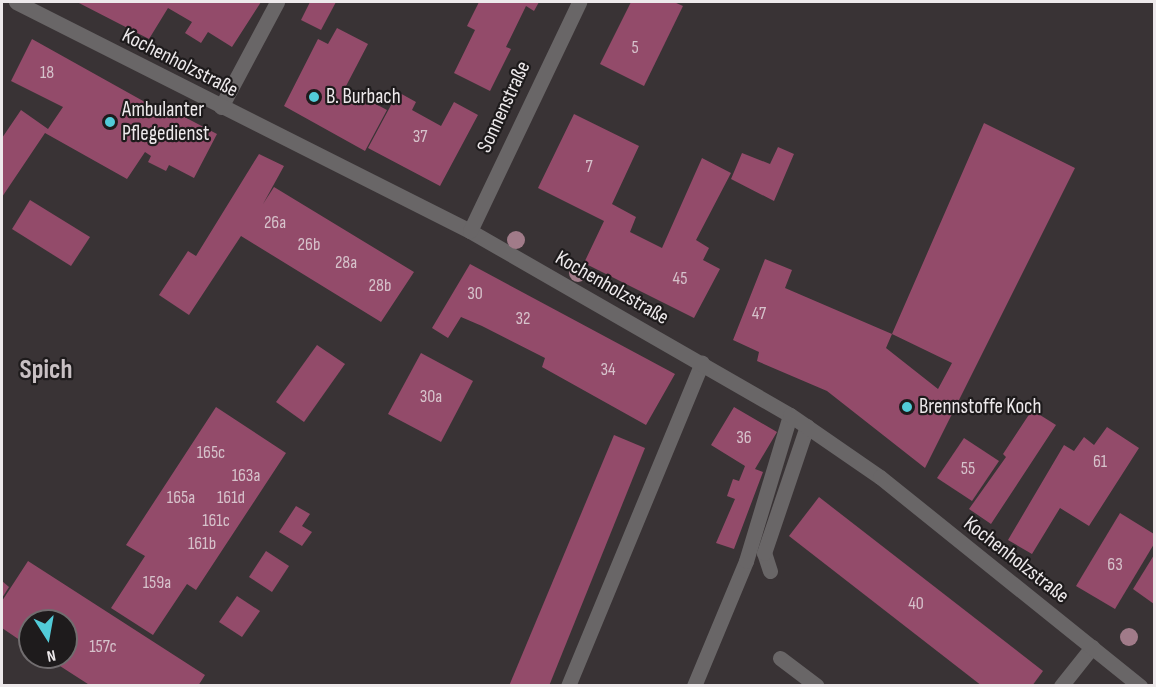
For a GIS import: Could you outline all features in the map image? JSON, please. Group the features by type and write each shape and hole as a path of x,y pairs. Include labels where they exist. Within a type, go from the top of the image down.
{"street":[{"name":"Kochenholzstraße","path":"16,2 470,231 790,415 880,477 1140,686"},
{"path":"221,107 278,2"},
{"name":"Sonnenstraße","path":"470,231 579,2"},
{"path":"568,686 702,363"},
{"path":"694,686 746,561 790,415"},
{"path":"770,571 764,553 807,426"},
{"path":"1061,686 1092,647"},
{"path":"780,658 816,686"}],"building":[{"path":"77,2 261,2 232,47 208,32 201,43 185,33 192,22 168,8 149,39"},
{"path":"310,2 336,2 321,30 301,20"},
{"path":"479,2 539,2 534,11 526,6 506,47 511,49 490,91 454,73 475,30 467,26"},
{"path":"631,2 674,2 683,6 644,86 600,64"},
{"path":"337,28 368,44 345,88 387,110 365,151 284,106 318,39 328,44"},
{"path":"32,39 170,116 173,111 217,134 194,178 169,165 166,171 148,162 151,156 145,152 127,179 45,133 2,197 2,138 21,110 48,129 63,107 11,81"},
{"path":"398,92 416,102 412,110 441,126 454,102 478,115 440,186 368,148"},
{"path":"574,114 639,146 612,204 636,217 630,232 662,248 702,158 731,173 696,240 709,248 703,260 720,269 694,318 584,263 604,221 538,188"},
{"path":"984,123 1075,168 925,468 827,391 757,361 759,352 733,340 765,259 792,270 785,288 892,334","holes":["892,334 952,363 938,389 886,348"]},
{"path":"778,147 794,154 774,201 731,179 742,153 770,164"},
{"path":"259,154 284,166 263,204 274,187 414,272 381,322 241,236 189,315 159,295 188,251 196,256"},
{"path":"30,200 90,237 71,266 12,229"},
{"path":"470,264 675,374 646,425 542,367 545,358 482,326 461,317 448,338 432,328"},
{"path":"317,345 345,364 304,422 276,402"},
{"path":"421,353 473,381 441,442 388,414"},
{"path":"216,407 286,453 196,590 187,584 153,635 111,608 145,556 126,545"},
{"path":"734,407 777,432 755,469 763,472 734,549 716,543 735,499 727,496 733,479 739,481 745,466 711,445"},
{"path":"1032,410 1056,425 991,524 969,509 1006,457 1003,454"},
{"path":"1107,427 1139,448 1089,526 1060,508 1032,554 1008,540 1064,445 1074,451 1084,437 1094,445"},
{"path":"614,435 645,448 549,686 509,686"},
{"path":"964,438 999,461 972,501 937,478"},
{"path":"819,497 1043,671 1032,686 982,686 789,536"},
{"path":"296,506 310,514 302,526 312,532 302,546 279,532"},
{"path":"1120,513 1154,534 1154,544 1115,609 1076,586"},
{"path":"266,551 289,566 272,592 249,577"},
{"path":"1154,555 1154,604 1133,589"},
{"path":"28,561 205,675 198,686 91,686 65,669 78,669 78,609 18,609 18,639 2,628 2,601"},
{"path":"2,581 9,587 2,598"},
{"path":"237,596 260,611 242,637 219,622"}],"place":[{"name":"B. Burbach","path":"314,97"},
{"name":"Ambulanter Pflegedienst","path":"110,122"},
{"name":"Brennstoffe Koch","path":"907,407"}],"district":[{"name":"Spich","path":"46,371"}]}
